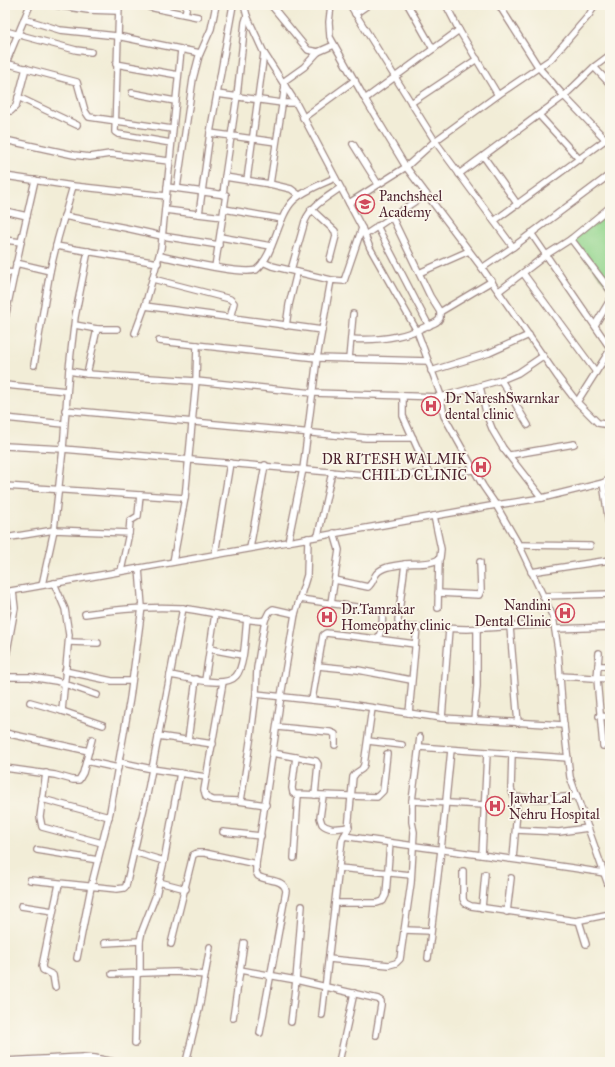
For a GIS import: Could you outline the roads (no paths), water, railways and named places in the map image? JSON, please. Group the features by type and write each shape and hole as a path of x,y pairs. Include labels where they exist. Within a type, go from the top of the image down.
{"street":[{"path":"30,5 6,63 77,82 85,111 89,118 172,129"},
{"path":"55,5 118,8 115,131 118,134 171,143"},
{"path":"146,5 149,7 198,17"},
{"path":"185,14 187,5"},
{"path":"177,188 193,79 200,53 211,29 216,5"},
{"path":"199,214 210,133 233,5"},
{"path":"244,5 247,16 264,53 296,103 302,118 362,228 370,248 417,331 441,398 444,416 483,486 496,505 519,545 552,617 555,626 558,650 570,778 610,890"},
{"path":"271,5 308,50 318,52"},
{"path":"324,5 331,6 328,29 334,45 406,166 492,281 543,356 577,402 598,423 610,426"},
{"path":"350,5 435,141 513,247"},
{"path":"355,14 368,5"},
{"path":"408,5 433,49"},
{"path":"446,5 498,95"},
{"path":"494,221 608,142 539,68 499,5"},
{"path":"349,203 406,166 435,141 551,59 589,15 595,5"},
{"path":"216,267 226,195 223,194 225,177 247,16"},
{"path":"24,19 60,30 118,36 200,53"},
{"path":"365,99 460,30"},
{"path":"5,31 76,50 91,52"},
{"path":"270,184 284,84 304,67 318,52 334,45"},
{"path":"135,334 160,256 181,50"},
{"path":"247,180 259,100 264,53"},
{"path":"459,174 484,157 564,96 594,67 610,55"},
{"path":"411,103 477,59"},
{"path":"116,64 178,76"},
{"path":"594,67 610,84"},
{"path":"5,111 11,111 14,109 26,68"},
{"path":"302,118 354,80"},
{"path":"132,93 175,100"},
{"path":"217,94 282,104 296,103"},
{"path":"18,97 77,125"},
{"path":"539,115 580,160"},
{"path":"210,133 276,142"},
{"path":"5,140 79,156 90,157 110,154 170,161"},
{"path":"353,144 378,184"},
{"path":"484,157 518,205"},
{"path":"5,176 73,186 166,196"},
{"path":"482,268 609,176"},
{"path":"225,177 270,184 292,190 299,195"},
{"path":"160,256 216,267 253,271 259,268 263,262 272,246 282,219 293,201 299,195 335,178"},
{"path":"5,318 6,307 36,180"},
{"path":"34,365 50,271 73,186"},
{"path":"167,186 223,194"},
{"path":"286,326 294,271 304,221 311,209 340,188"},
{"path":"364,235 426,194"},
{"path":"499,291 546,255 571,239 610,206"},
{"path":"224,209 282,219"},
{"path":"311,209 335,231 336,236 330,259"},
{"path":"5,210 27,216"},
{"path":"165,210 223,217"},
{"path":"64,216 162,236 219,245"},
{"path":"351,339 362,340 386,338 417,331 440,320 440,312 430,296 392,217"},
{"path":"377,226 429,326"},
{"path":"263,262 272,266 331,280 344,281 362,228"},
{"path":"531,233 610,349 577,402"},
{"path":"220,237 272,246"},
{"path":"571,239 610,290"},
{"path":"5,240 21,242"},
{"path":"56,246 158,263"},
{"path":"42,585 54,530 63,449 69,369 88,251"},
{"path":"419,273 470,251"},
{"path":"16,263 50,271"},
{"path":"5,272 14,273"},
{"path":"523,273 596,372"},
{"path":"153,279 230,299 234,303 231,318"},
{"path":"288,542 303,469 317,358 331,280"},
{"path":"440,312 492,281"},
{"path":"594,325 610,300"},
{"path":"145,306 322,330"},
{"path":"350,359 353,314"},
{"path":"75,325 117,329"},
{"path":"87,372 97,328"},
{"path":"431,371 489,353 529,335"},
{"path":"159,340 317,358 428,361"},
{"path":"173,562 185,498 196,381 197,345"},
{"path":"69,369 87,372 313,393 441,398 501,380 518,373 543,356"},
{"path":"501,380 528,425"},
{"path":"5,384 67,391"},
{"path":"480,387 487,416 493,431 503,448 510,455 542,498"},
{"path":"403,396 403,416 429,474"},
{"path":"65,410 366,438 413,438"},
{"path":"5,418 64,424"},
{"path":"510,455 574,444"},
{"path":"5,446 230,462 364,475 429,474 474,470"},
{"path":"215,554 230,462"},
{"path":"250,548 265,466"},
{"path":"318,536 332,472"},
{"path":"5,592 215,554 542,498 610,480"},
{"path":"602,483 610,531"},
{"path":"5,486 185,498"},
{"path":"121,571 130,521 137,518 139,514 140,495"},
{"path":"434,516 441,549 439,559 438,608"},
{"path":"5,538 54,530 129,533"},
{"path":"331,603 339,550 334,534"},
{"path":"260,1033 286,891 282,883 266,880 258,876 256,872 256,864 295,614 307,575 308,538"},
{"path":"519,545 590,546"},
{"path":"335,580 365,588 372,584 375,576 380,570 405,564 430,562 439,559"},
{"path":"532,572 610,560"},
{"path":"438,593 479,595 481,590 480,562"},
{"path":"405,564 398,624 403,627 449,629 555,626 610,627"},
{"path":"77,958 91,887 109,818 132,681 142,607 139,568"},
{"path":"54,583 65,608 69,642 62,711"},
{"path":"5,662 6,650 15,608 13,590"},
{"path":"543,596 610,594"},
{"path":"300,599 381,611 380,634 377,638"},
{"path":"85,614 142,607 182,608 260,621 265,620"},
{"path":"30,880 117,889 124,888 128,882 152,769 182,608"},
{"path":"241,801 256,694 257,668 265,620 269,612 273,609 295,614"},
{"path":"205,680 215,614"},
{"path":"170,675 224,682 232,679 236,676 242,662 247,619"},
{"path":"409,714 417,627"},
{"path":"510,627 518,723"},
{"path":"442,718 449,629"},
{"path":"474,720 477,678 477,629"},
{"path":"312,700 323,636 326,633 377,638 416,644"},
{"path":"69,642 98,643"},
{"path":"210,649 242,655"},
{"path":"599,653 597,679 599,716 603,746"},
{"path":"318,666 358,670 411,680"},
{"path":"598,666 610,666"},
{"path":"65,671 112,681 132,681"},
{"path":"560,676 610,679"},
{"path":"5,677 30,677 64,683 97,695"},
{"path":"188,740 196,679"},
{"path":"224,682 206,777 204,790 206,797 209,799 241,801 266,805"},
{"path":"256,694 281,696 442,718 564,725"},
{"path":"30,702 103,725"},
{"path":"322,1015 342,840 348,832 349,827 353,777 364,768 372,708"},
{"path":"599,716 610,717"},
{"path":"277,727 330,732 335,734 335,745"},
{"path":"5,733 89,751"},
{"path":"158,736 213,744"},
{"path":"329,959 389,965 396,963 400,959 405,930 414,846 412,801 420,737"},
{"path":"5,768 46,773 73,780 79,780 82,777 92,740"},
{"path":"368,741 402,745"},
{"path":"419,747 568,758"},
{"path":"428,958 451,750"},
{"path":"273,752 314,759 317,762 315,795"},
{"path":"482,855 487,753"},
{"path":"296,757 292,788 294,793 298,795 377,797 382,794 383,791 387,754"},
{"path":"512,754 511,789 516,802 517,811 513,859"},
{"path":"86,761 118,768"},
{"path":"119,762 152,769 206,777"},
{"path":"46,773 40,818 42,827 102,843"},
{"path":"135,1043 140,941 159,882 164,861 180,773"},
{"path":"294,858 298,795"},
{"path":"323,796 320,818 322,824 327,828 349,827"},
{"path":"514,797 539,799 577,796"},
{"path":"42,799 109,818"},
{"path":"412,801 484,805"},
{"path":"516,830 559,832 588,828"},
{"path":"223,832 261,836"},
{"path":"344,836 604,873"},
{"path":"335,903 377,903 383,901 386,895 390,842"},
{"path":"37,850 98,860"},
{"path":"134,852 164,861"},
{"path":"171,944 186,889 192,858 197,853 206,853 256,864"},
{"path":"339,868 411,875"},
{"path":"462,871 462,894 465,903 471,906 563,920 579,921 610,914"},
{"path":"482,908 486,874"},
{"path":"507,912 511,878"},
{"path":"159,882 186,889"},
{"path":"55,987 53,975 43,970 42,966 59,884"},
{"path":"20,906 53,912"},
{"path":"291,1022 302,906"},
{"path":"579,921 586,944"},
{"path":"405,930 431,931"},
{"path":"104,943 140,941"},
{"path":"233,1018 244,943"},
{"path":"186,1062 199,1009 210,947"},
{"path":"240,970 296,980 378,999 381,1001 381,1005 376,1036"},
{"path":"112,974 176,972 205,975"},
{"path":"339,1062 354,993"},
{"path":"5,1061 83,1057 114,1062"}],"place":[{"name":"Panchsheel Academy","path":"365,204"},
{"name":"Dr NareshSwarnkar dental clinic","path":"431,406"},
{"name":"DR RITESH WALMIK CHILD CLINIC","path":"481,467"},
{"name":"Nandini Dental Clinic","path":"565,613"},
{"name":"Dr.Tamrakar Homeopathy clinic","path":"327,617"},
{"name":"Jawhar Lal Nehru Hospital","path":"495,806"}]}
